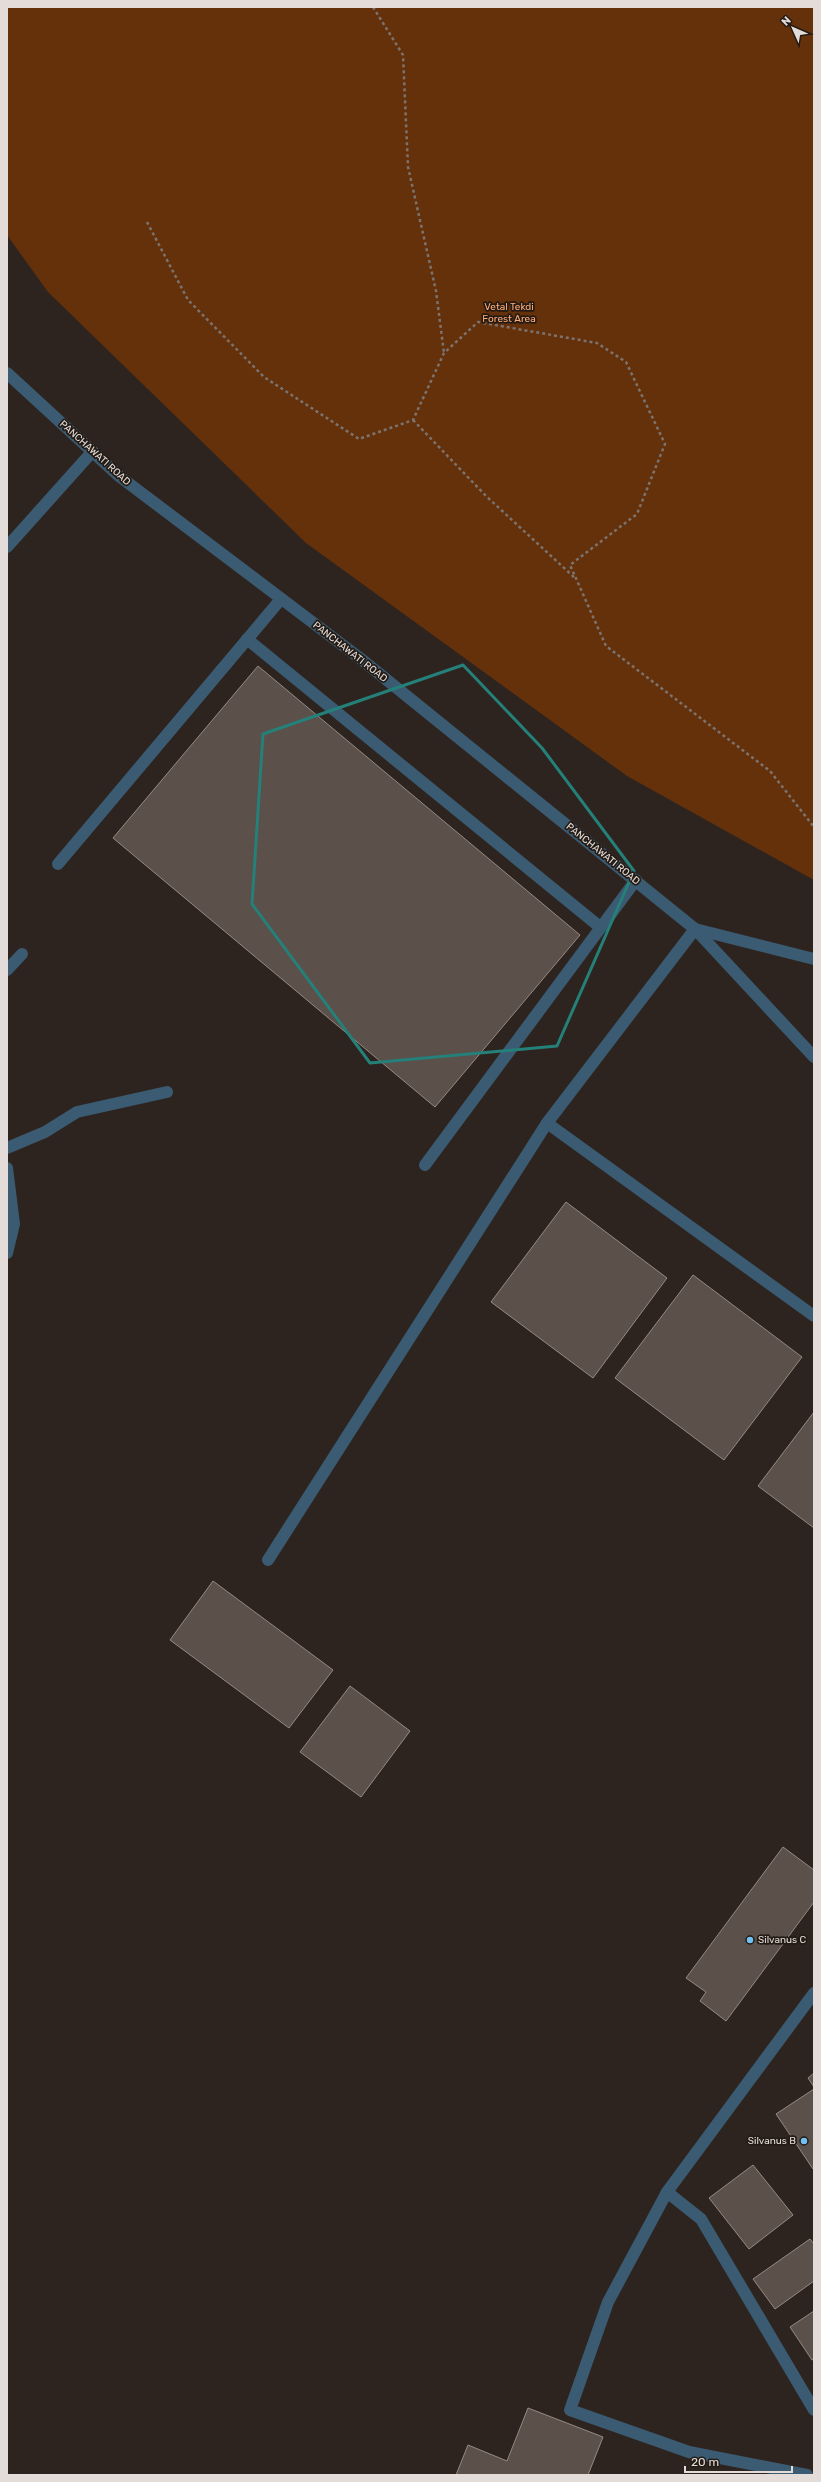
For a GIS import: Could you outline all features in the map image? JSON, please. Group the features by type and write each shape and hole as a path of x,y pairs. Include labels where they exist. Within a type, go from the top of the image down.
{"street":[{"name":"PANCHAWATI ROAD","path":"7,373 119,476 361,659 695,929 814,1057"},
{"path":"7,547 92,452"},
{"path":"58,864 281,598"},
{"path":"247,639 600,927"},
{"path":"425,1165 636,880"},
{"name":"PANCHAWATI ROAD","path":"695,929 814,959"},
{"path":"268,1560 547,1123 695,929"},
{"path":"7,970 22,954"},
{"path":"7,1148 45,1132 77,1112 167,1092"},
{"path":"547,1123 814,1316"},
{"path":"7,1168 14,1224 7,1253"},
{"path":"807,2475 689,2452 570,2410 608,2302 667,2192 814,1993"},
{"path":"667,2192 701,2219 814,2410"}],"path":[{"path":"373,7 403,55 408,166 436,291 444,353"},
{"path":"147,222 188,300 264,377 359,438 413,420 444,353 478,322 597,343 626,362 665,444 637,514 570,565 606,646 770,771 814,827"},
{"path":"413,420 486,496 578,581"}],"highlighted area":[{"path":"463,665 542,748 634,871 557,1046 370,1063 252,904 263,734"}],"green space":[{"name":"Vetal Tekdi Forest Area","path":"7,7 814,7 814,880 627,776 306,543 48,292 7,235"}],"building":[{"path":"258,666 580,935 435,1107 113,838"},
{"path":"566,1202 667,1278 593,1378 491,1302"},
{"path":"693,1275 802,1357 724,1460 615,1378"},
{"path":"814,1412 814,1528 758,1486"},
{"path":"213,1581 333,1670 289,1728 170,1640"},
{"path":"350,1686 410,1731 361,1797 300,1752"},
{"name":"Silvanus C","path":"783,1847 814,1870 814,1902 726,2021 700,2001 706,1992 686,1978"},
{"path":"814,2073 814,2087 808,2078"},
{"name":"Silvanus B","path":"814,2089 814,2168 813,2169 776,2114"},
{"path":"753,2165 793,2215 749,2249 709,2198"},
{"path":"810,2239 814,2244 814,2281 775,2309 753,2279"},
{"path":"814,2311 814,2359 812,2360 790,2327"},
{"path":"528,2408 603,2437 588,2475 456,2475 468,2445 507,2461"}],"place":[{"name":"Silvanus C","path":"750,1940"},
{"name":"Silvanus B","path":"804,2141"}]}
